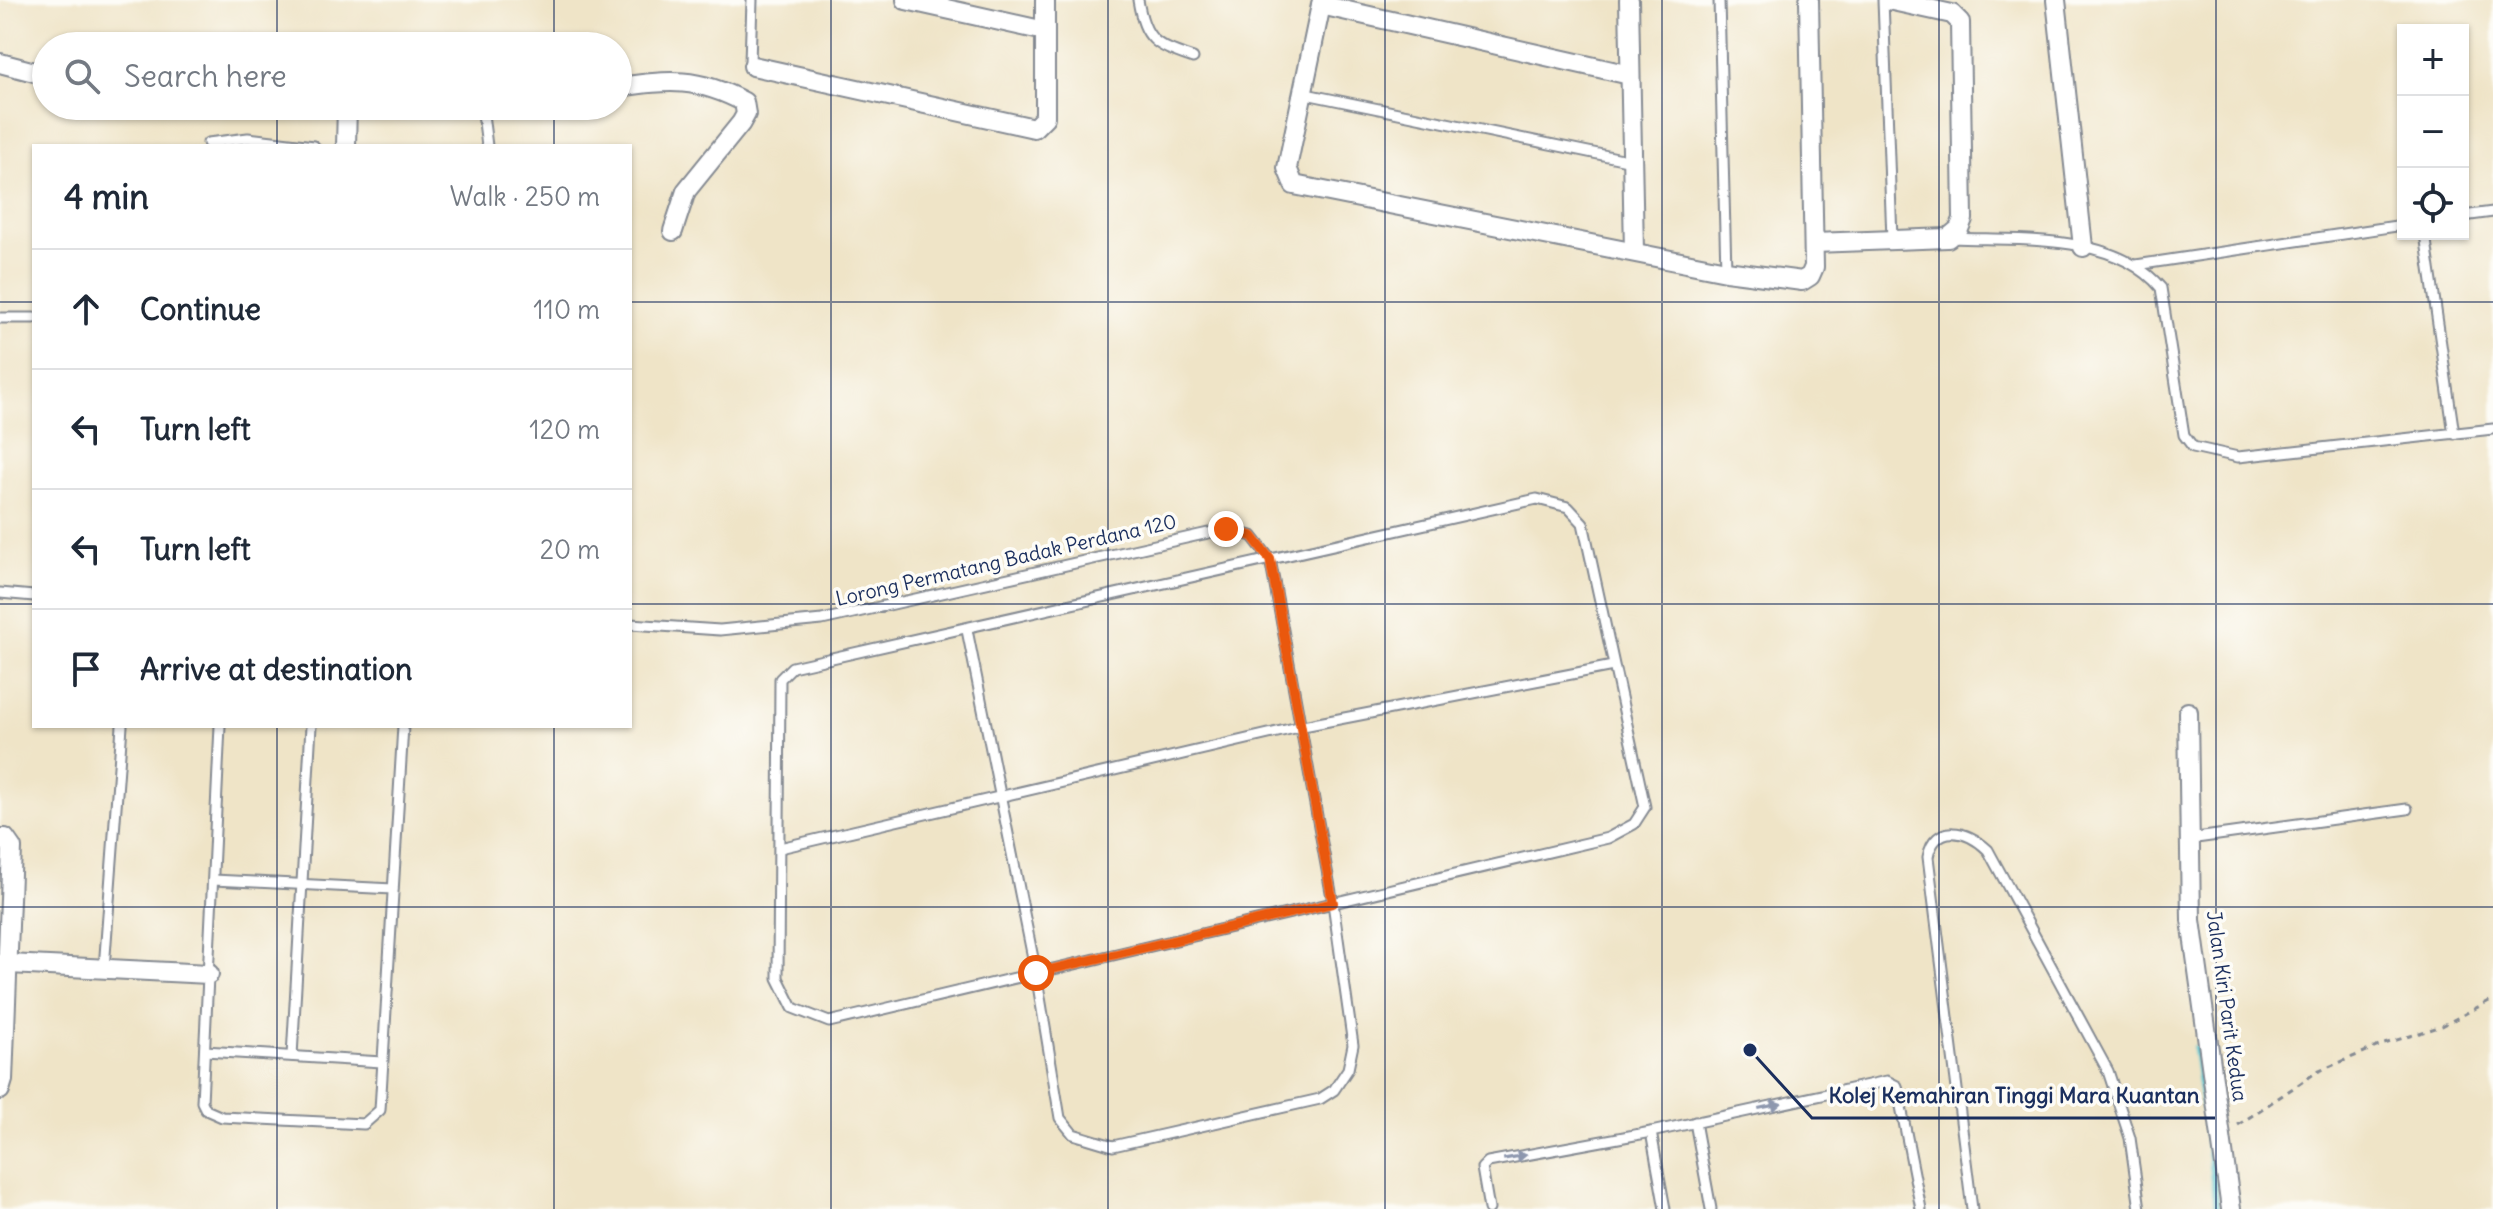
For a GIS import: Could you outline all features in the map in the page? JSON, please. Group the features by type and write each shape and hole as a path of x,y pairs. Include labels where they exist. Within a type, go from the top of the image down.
{"street":[{"path":"906,0 1045,31"},
{"path":"753,66 1034,128 1041,125 1045,117 1045,0"},
{"path":"1629,0 1634,252"},
{"path":"1630,75 1322,2 1287,168 1289,179 1294,185 1726,271 1802,281 1810,276 1814,267 1809,0"},
{"path":"1814,243 1948,238 1959,229 1963,219 1960,22 1952,14 1885,0"},
{"path":"2056,0 2083,247"},
{"path":"0,63 32,71"},
{"path":"632,86 692,81 713,86 744,102 746,114 741,123 686,191 673,231"},
{"name":"Jalan Kiri Parit Kedua","path":"2188,712 2191,920 2231,1209"},
{"path":"0,838 5,838 12,848 9,964 0,1090"},
{"path":"9,964 209,974"}],"lane":[{"path":"752,0 750,62 753,66"},
{"path":"1138,0 1142,21 1151,40 1193,58"},
{"path":"1719,0 1726,271"},
{"path":"1885,0 1892,239"},
{"path":"1301,93 1632,161"},
{"path":"484,120 487,144"},
{"path":"208,143 248,138 298,144"},
{"path":"2469,215 2493,212"},
{"path":"2136,265 2397,226"},
{"path":"1948,238 2083,247 2136,265 2161,288 2184,435 2193,447 2238,457 2493,429"},
{"path":"2426,240 2454,434"},
{"path":"0,318 32,318"},
{"path":"1537,499 1568,507 1583,523 1645,807 1634,824 1608,838 829,1022 793,1008 778,978 780,679 792,667 967,630 1537,499"},
{"name":"Lorong Permatang Badak Perdana 120","path":"632,624 720,630 822,620 1226,529 1252,536 1270,559"},
{"path":"967,630 998,797 1036,973 1060,1118 1073,1134 1094,1143 1113,1146 1320,1099 1334,1090 1348,1069 1353,1045 1303,726 1270,559"},
{"path":"0,593 32,596"},
{"path":"780,848 1303,726 1613,666"},
{"path":"104,969 122,728"},
{"path":"220,728 202,1102 206,1110 222,1117 364,1124 380,1110 403,728"},
{"path":"292,1056 311,728"},
{"path":"2189,839 2407,809"},
{"path":"1972,1209 1928,857 1930,845 1939,836 1951,833 1965,833 1988,850 2108,1071 2130,1138 2140,1209"},
{"path":"213,880 393,889"},
{"path":"205,1051 382,1062"},
{"path":"1489,1209 1482,1176 1482,1168 1488,1162 1651,1132 1887,1081 1897,1086 1921,1209"},
{"path":"1695,1122 1711,1209"},
{"path":"1651,1132 1665,1209"}],"path":[{"path":"2222,1137 2317,1072 2381,1045 2442,1026 2493,999"}],"waterway":[{"path":"2195,1048 2217,1209"}],"place":[{"name":"Kolej Kemahiran Tinggi Mara Kuantan","path":"1750,1050"}],"route":[{"path":"1036,973 1333,903 1270,559 1252,536 1226,529"}]}
